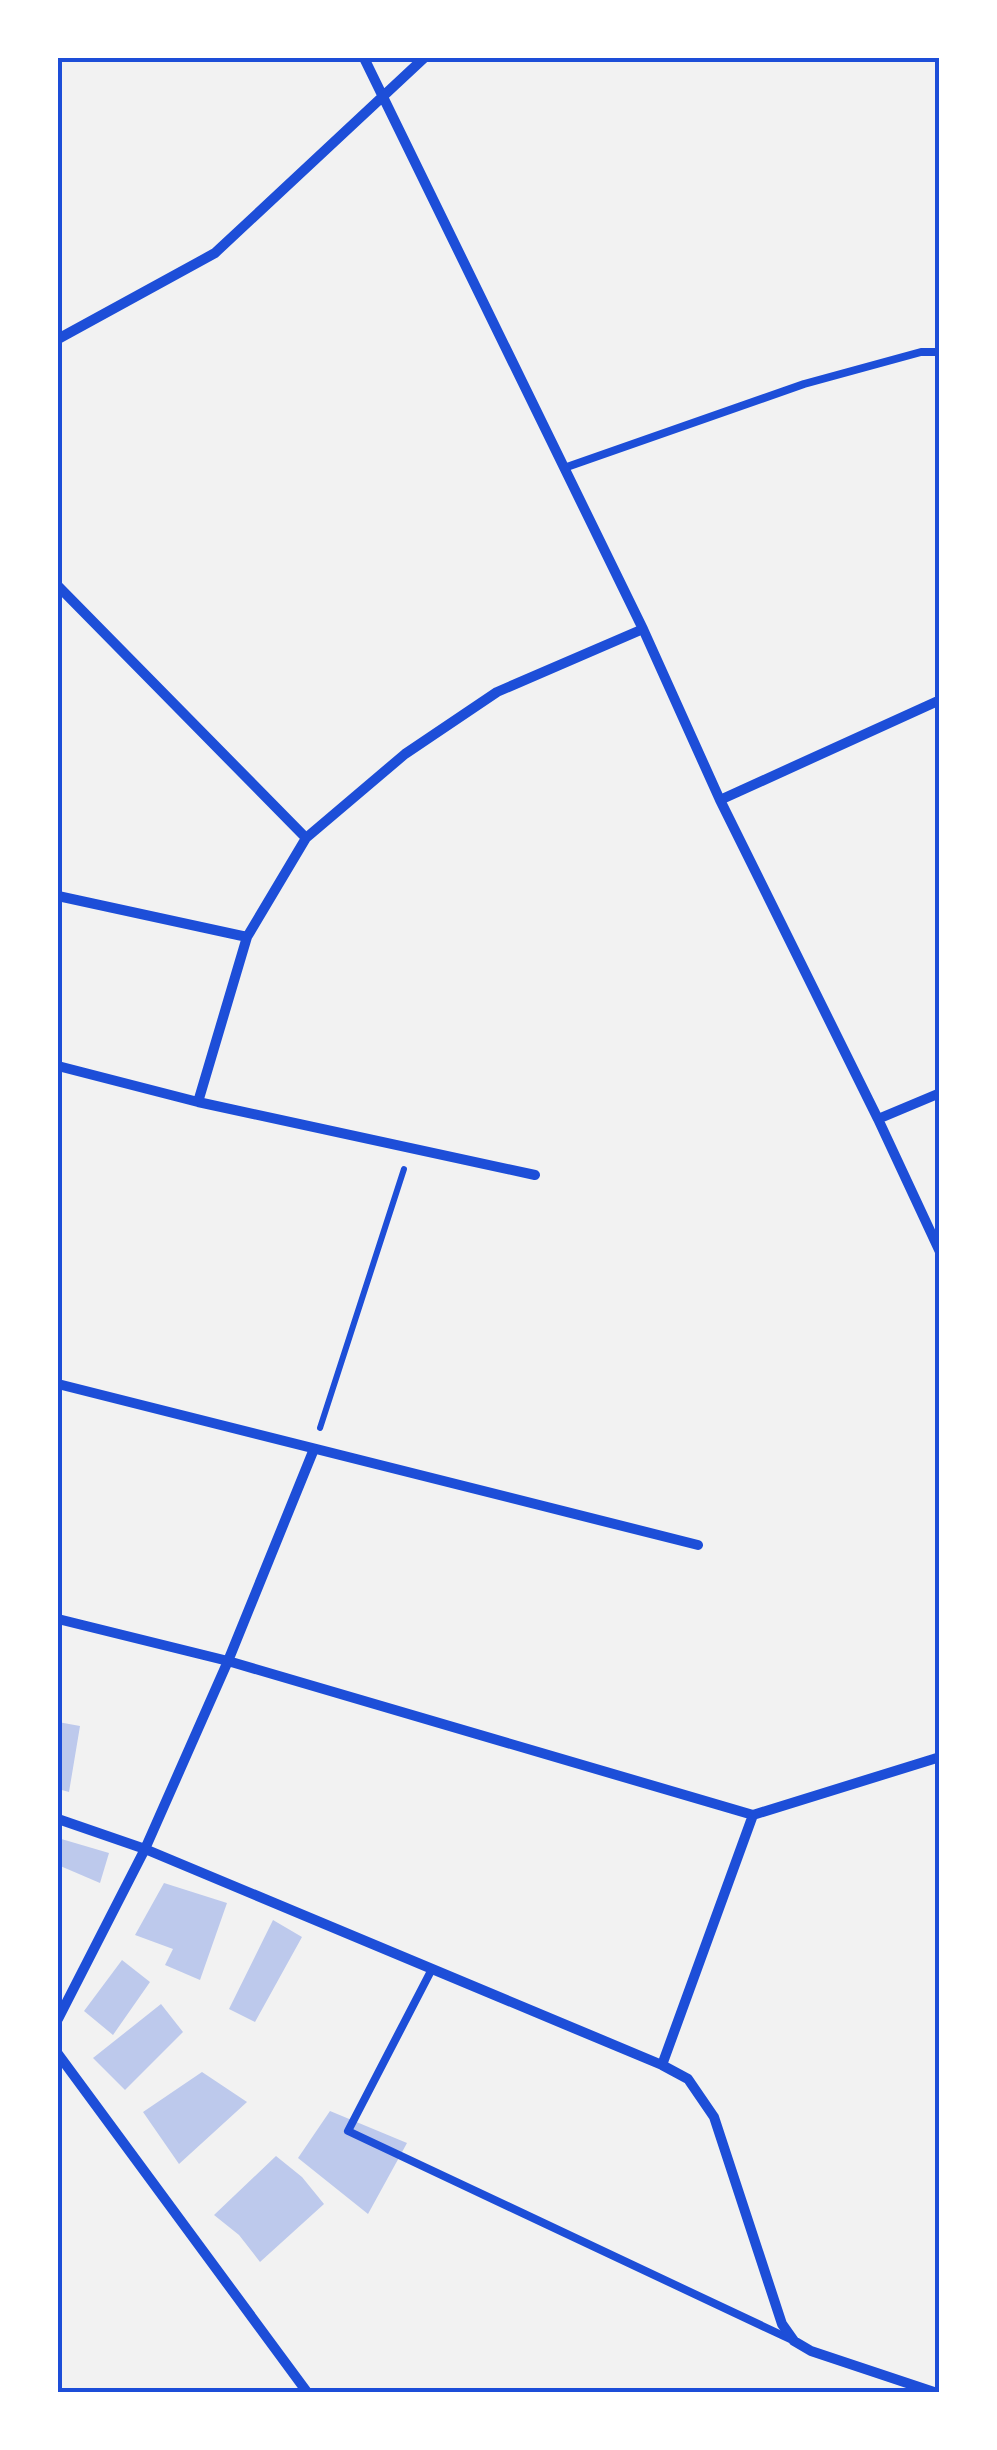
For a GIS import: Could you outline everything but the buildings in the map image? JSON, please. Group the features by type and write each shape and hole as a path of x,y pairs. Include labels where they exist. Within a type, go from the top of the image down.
{"street":[{"path":"364,58 643,629 720,800 940,1252"},
{"path":"58,339 215,253 381,94 424,58"},
{"path":"58,586 306,838"},
{"path":"198,1102 247,937 306,838 405,754 496,692 643,629"},
{"path":"720,800 940,700"},
{"path":"58,896 247,937"},
{"path":"58,1066 198,1102 535,1175"},
{"path":"878,1119 940,1093"},
{"path":"58,1384 698,1545"},
{"path":"58,2019 145,1849 228,1660 314,1448"},
{"path":"58,1619 228,1660 753,1815 940,1757"},
{"path":"662,2065 753,1815"},
{"path":"58,1820 145,1849 662,2065 688,2080 714,2116 782,2324 794,2341 810,2351 934,2392"},
{"path":"58,2054 307,2392"}],"lane":[{"path":"564,468 804,384 922,352 940,352"},
{"path":"432,1969 348,2132 794,2341"}],"path":[{"path":"314,1448 410,1149"}]}
